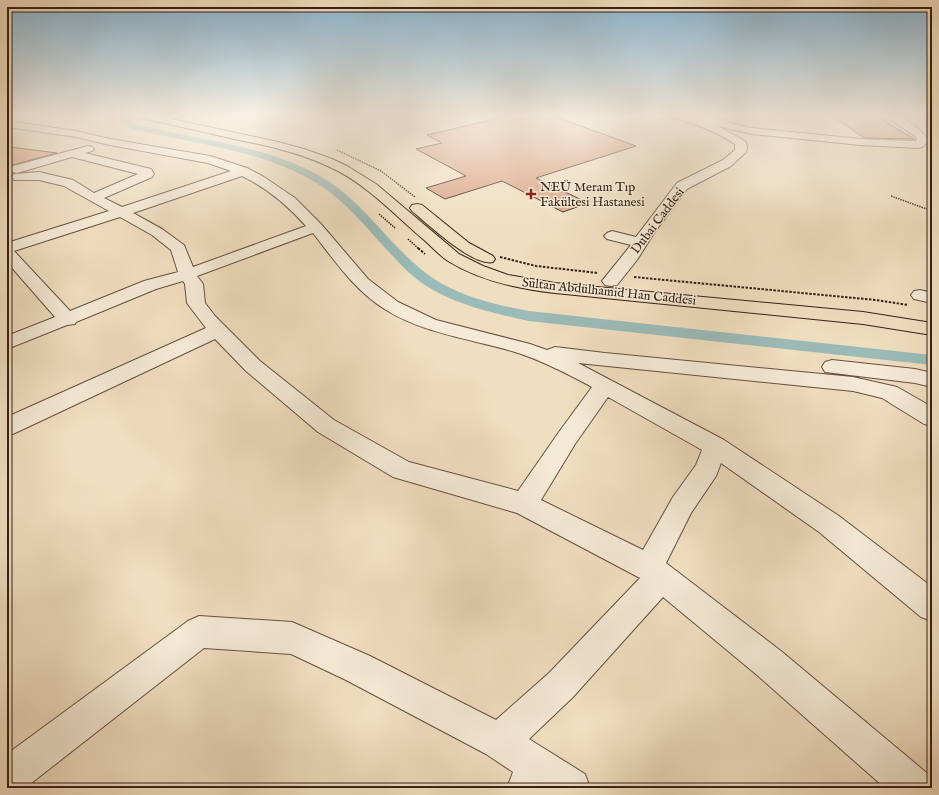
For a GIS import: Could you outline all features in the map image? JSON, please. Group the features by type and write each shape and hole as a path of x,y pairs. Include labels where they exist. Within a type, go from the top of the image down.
{"main road":[{"name":"Sultan Abdülhamid Han Caddesi","path":"300,151 343,169 371,187 453,257 467,266 510,281 555,288 863,318 932,329"},
{"name":"Sultan Abdülhamid Han Caddesi","path":"325,151 357,164 382,179 464,246 498,264 532,272 613,278 874,307 932,315"}],"street":[{"path":"11,173 83,151"},
{"path":"161,151 210,160 243,171 260,180 290,201 316,227 362,283 392,306 429,324 523,348 605,360 853,384 889,392 932,418"},
{"name":"Dubai Caddesi","path":"613,278 631,257 682,186 726,163 741,151"},
{"path":"74,154 147,172 148,174 93,198"},
{"path":"7,248 243,171"},
{"path":"7,186 11,173"},
{"path":"11,173 55,178 68,183 157,232 178,248 187,274 194,284 196,303 208,320 253,366 326,426 402,470 524,504 655,572 769,663 914,788"},
{"path":"7,343 68,320 92,308 150,285 208,268 316,227"},
{"path":"612,236 640,243"},
{"path":"7,252 68,320"},
{"path":"7,427 218,330"},
{"path":"612,346 915,376 932,380"},
{"path":"523,348 577,370 715,446 829,524 932,606"},
{"path":"524,504 566,438 605,386"},
{"path":"499,741 562,685 655,572 682,505 707,469 715,446"},
{"path":"7,778 199,632 292,638 358,668 499,741 531,776 571,788"}],"path":[{"path":"338,151 381,171 420,200"},
{"path":"891,196 932,211"},
{"path":"378,212 400,232"},
{"path":"406,238 427,256"},
{"path":"497,256 523,264 548,269 613,278 876,300 921,299"}],"building":[{"path":"7,151 42,151 57,153 13,165 7,168"},
{"path":"420,151 620,151 536,178 588,203 563,212 502,181 445,199 426,188 466,176"}],"waterway":[{"path":"244,151 273,159 316,178 348,202 367,220 409,266 422,277 451,293 489,307 529,316 932,360"}],"place":[{"name":"NEÜ Meram Tıp Fakültesi Hastanesi","path":"531,194"}]}
